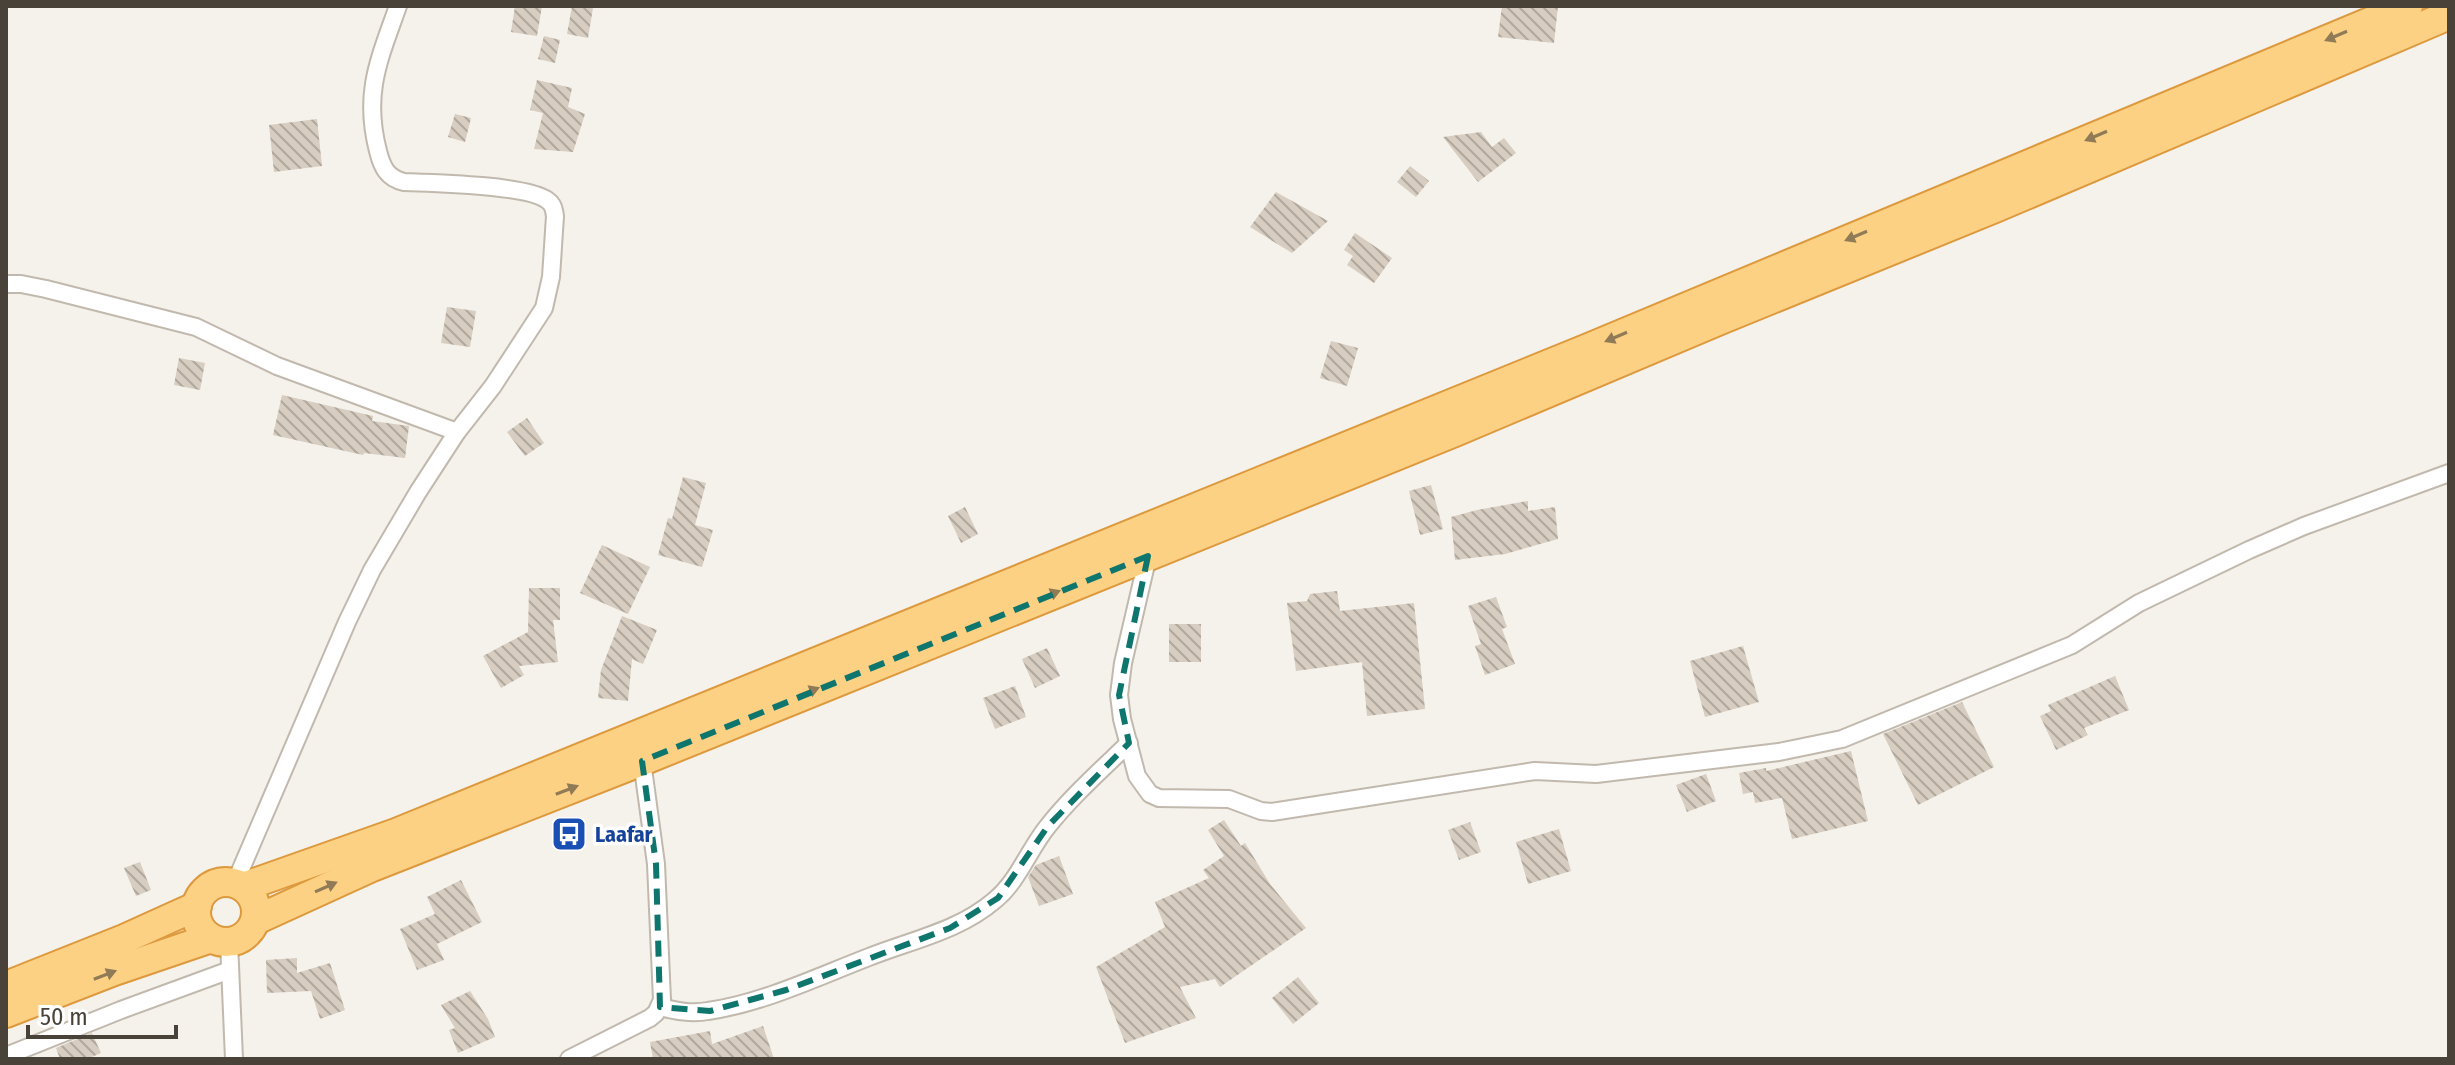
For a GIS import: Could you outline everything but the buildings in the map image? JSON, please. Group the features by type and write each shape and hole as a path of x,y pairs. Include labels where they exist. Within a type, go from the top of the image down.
{"highway":[{"path":"6,986 197,906 207,889 225,882 239,885 410,827 1370,438 2408,6"},
{"path":"6,1013 114,971 223,950 246,936 256,920 372,867 1455,432 2449,15"},
{"path":"239,885 255,902 256,920"},
{"path":"197,906 199,925 223,950"}],"street":[{"path":"239,885 347,622 372,570 457,432 493,386 544,308 551,277 555,216 552,205 538,195 475,185 404,182 395,180 385,170 374,133 371,96 398,6"},
{"path":"6,284 46,289 196,327 277,366 457,432"},
{"path":"1148,556 1123,663 1119,695 1137,776 1150,794 1159,798 1229,799 1272,812 1535,771 1596,774 1779,752 1842,739 2072,645 2139,603 2249,550 2304,526 2449,473"},
{"path":"660,1007 690,1013 710,1011 786,990 950,928 977,914 998,898 1015,877 1048,826 1129,743"},
{"path":"569,1059 650,1018 660,1007 662,992 656,864 642,761"},
{"path":"6,1056 121,1010 223,950 234,1059"}],"highlighted area":[{"path":"1148,556 1119,695 1129,743 1048,826 998,898 950,928 786,990 710,1011 660,1007 656,864 642,761"}],"place":[{"name":"Laafar","path":"569,834"}]}
